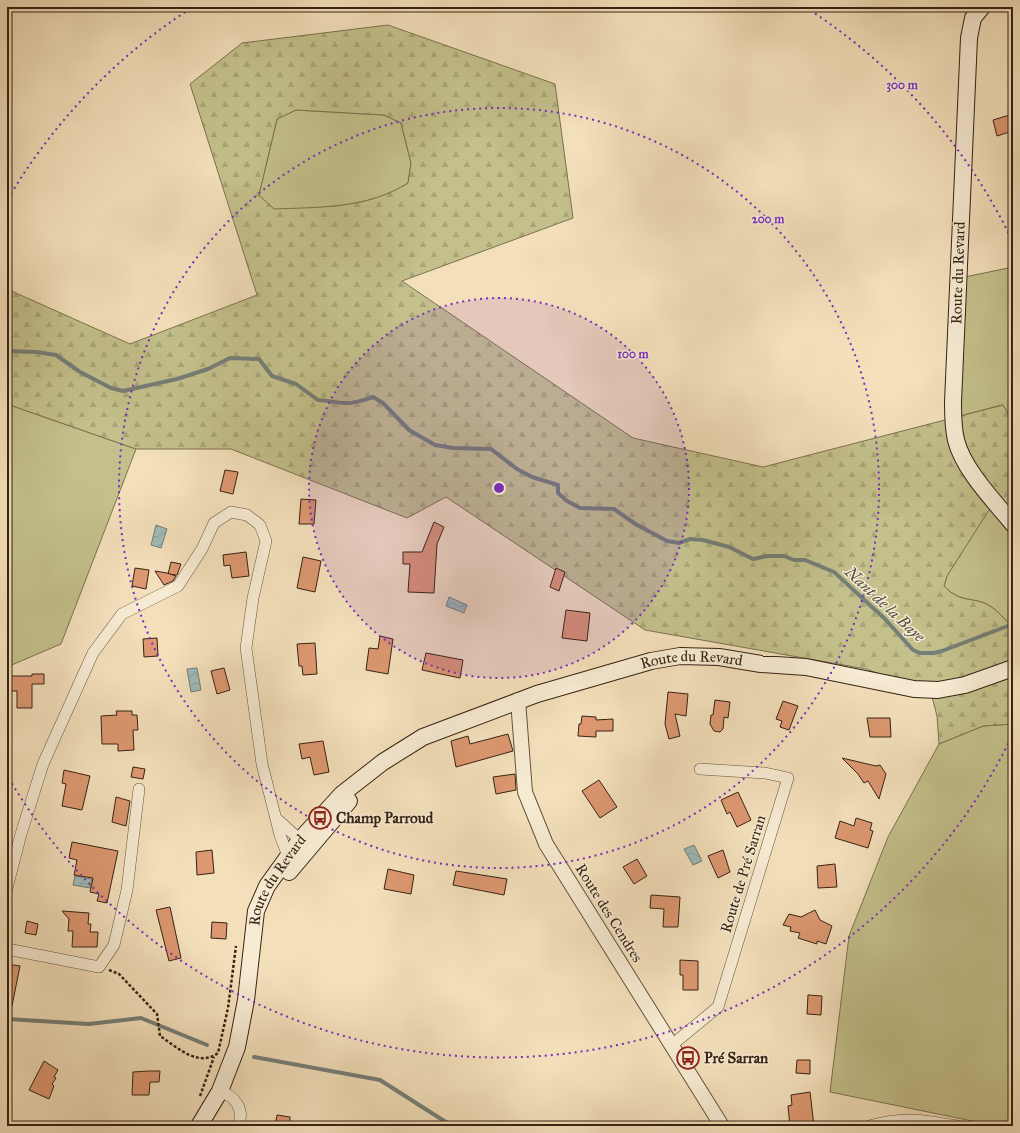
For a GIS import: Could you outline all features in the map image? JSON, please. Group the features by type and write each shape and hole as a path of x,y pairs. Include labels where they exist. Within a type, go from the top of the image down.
{"main road":[{"name":"Route du Revard","path":"982,7 973,18 969,38 953,402 954,427 956,441 975,476 1013,524"},
{"name":"Route du Revard","path":"199,1126 220,1091 231,1066 242,1027 245,941 267,902 297,850 342,794 383,762 423,737 518,700 617,670 651,661 680,656 719,657 761,664 806,667 882,684 922,690 938,690 965,685 1013,668"}],"street":[{"path":"7,888 43,764 93,653 122,614 178,586 202,549 214,523 231,512 247,515 260,526 266,541 253,598 246,648 262,764 278,820 280,835 286,851 297,850 278,820"},
{"name":"Route des Cendres","path":"518,700 522,726 525,792 546,844 722,1126"},
{"name":"Route de Pré Sarran","path":"672,1045 718,1007 788,778 765,773 700,769"},
{"path":"7,949 99,967 114,945 127,890 139,789"},
{"path":"220,1091 227,1094 240,1109 241,1117 238,1126"},
{"path":"869,1126 892,1120 915,1118 958,1126"}],"path":[{"path":"199,1098 214,1057 218,1053 245,941"},
{"path":"99,967 119,974 157,1014 160,1036 189,1056 203,1058 214,1057"}],"green space":[{"path":"388,25 555,84 573,218 402,281 633,438 763,467 1003,405 1013,421 1013,522 989,510 947,576 944,586 950,592 961,598 978,601 990,606 1013,627 1013,724 983,726 939,744 937,716 931,693 866,669 645,630 446,497 407,518 231,449 136,449 7,404 7,289 130,344 257,295 190,84 242,43","holes":["296,110 384,115 401,123 411,163 408,183 392,192 376,198 326,207 274,209 259,195 277,119"]},
{"path":"296,110 384,115 401,123 411,163 408,183 392,192 360,202 326,207 274,210 259,195 277,119"},
{"path":"1013,267 1013,421 1002,405 948,419 955,279"},
{"path":"7,404 136,449 61,644 7,667"},
{"path":"989,509 1013,522 1013,627 990,606 978,601 962,598 950,592 944,586 947,576"},
{"path":"1013,724 1013,1126 997,1126 830,1092 849,936 888,837 939,744 983,726"}],"water":[{"path":"156,525 167,529 161,548 151,545"},
{"path":"449,597 467,605 464,613 446,606"},
{"path":"197,668 201,690 191,692 187,669"},
{"path":"694,845 702,861 693,865 684,849"},
{"path":"75,876 92,879 90,888 73,885"}],"building":[{"path":"1013,114 1013,131 997,136 993,120"},
{"path":"225,470 238,472 233,494 220,491"},
{"path":"301,499 316,500 314,524 299,524"},
{"path":"434,522 444,527 437,544 434,593 408,592 410,564 403,564 403,552 422,552"},
{"path":"246,552 249,576 232,578 230,565 224,566 223,555"},
{"path":"303,557 321,561 315,592 297,588"},
{"path":"171,562 181,564 177,575 168,574"},
{"path":"135,568 149,570 146,589 132,586"},
{"path":"556,568 565,572 559,591 550,587"},
{"path":"155,571 176,576 173,581 164,585"},
{"path":"566,610 590,613 587,641 562,638"},
{"path":"380,636 393,639 388,674 366,670 369,648 378,649"},
{"path":"157,638 158,656 144,657 143,639"},
{"path":"315,643 317,674 303,675 302,666 299,666 297,644"},
{"path":"426,653 463,660 460,678 422,670"},
{"path":"224,668 230,690 217,694 211,671"},
{"path":"32,674 44,674 44,684 32,684 32,708 17,708 17,691 11,691 11,676 32,676"},
{"path":"668,692 688,694 686,716 675,714 680,736 669,739 665,724"},
{"path":"715,700 730,702 728,718 724,717 723,729 720,732 714,731 710,724"},
{"path":"783,701 798,706 789,730 780,727 782,721 776,719"},
{"path":"116,711 132,711 132,715 137,715 138,730 133,730 134,750 118,751 118,744 102,744 101,716 117,715"},
{"path":"582,716 596,717 596,720 613,719 613,731 596,731 596,737 578,736 579,724 581,724"},
{"path":"867,718 890,718 891,737 870,737"},
{"path":"508,734 513,751 456,767 451,741 468,736 470,744"},
{"path":"323,741 329,772 314,775 310,757 302,759 299,744"},
{"path":"842,758 876,766 880,765 886,774 879,799 868,781 864,783 858,774"},
{"path":"133,767 145,769 143,779 131,777"},
{"path":"64,770 90,776 82,810 62,806 66,784 62,783"},
{"path":"515,774 516,790 496,794 493,777"},
{"path":"599,780 617,807 600,818 582,791"},
{"path":"738,792 751,820 737,827 730,812 727,814 721,800"},
{"path":"116,797 130,801 126,826 112,822"},
{"path":"856,818 872,823 870,830 873,831 868,848 835,838 840,821 854,826"},
{"path":"72,842 118,851 107,903 97,901 99,894 90,892 93,878 74,875 77,860 69,858"},
{"path":"212,850 214,873 197,875 196,852"},
{"path":"723,850 730,872 718,878 708,856"},
{"path":"637,859 647,876 634,884 623,867"},
{"path":"835,864 837,887 818,888 817,866"},
{"path":"388,869 414,875 411,894 384,889"},
{"path":"456,871 507,879 504,895 453,885"},
{"path":"651,895 680,897 678,927 663,927 664,909 650,908"},
{"path":"170,907 181,958 169,961 156,910"},
{"path":"815,910 820,920 832,926 826,944 817,941 817,944 798,938 800,933 790,931 791,927 783,925 789,914 801,917"},
{"path":"62,911 89,913 88,924 91,924 90,932 98,932 97,947 72,947 73,931 68,931 69,919"},
{"path":"27,921 38,924 36,935 25,933"},
{"path":"212,922 227,923 226,939 211,938"},
{"path":"680,960 698,961 698,990 683,990 683,975 680,975"},
{"path":"7,964 20,966 12,1006 7,1006"},
{"path":"808,995 822,996 821,1015 807,1014"},
{"path":"797,1060 810,1060 810,1074 796,1073"},
{"path":"44,1061 58,1070 54,1077 56,1078 52,1084 54,1086 49,1099 29,1090"},
{"path":"160,1071 159,1082 150,1082 149,1095 132,1095 133,1072"},
{"path":"810,1092 814,1126 790,1126 788,1106 792,1105 791,1095"},
{"path":"277,1115 290,1117 290,1126 275,1126"}],"waterway":[{"name":"Nant de la Baye","path":"7,351 36,352 56,355 80,372 111,388 123,391 177,379 208,369 230,358 259,359 272,376 296,384 318,400 351,403 373,397 383,403 409,430 435,445 453,448 491,449 517,469 532,477 558,485 558,493 567,501 580,508 614,509 637,525 667,541 679,543 690,539 703,540 729,547 753,559 767,556 784,556 794,560 805,560 834,572 885,619 913,650 920,653 934,653 942,651 1013,624"},
{"path":"7,1019 89,1024 141,1018 207,1045"},
{"path":"254,1057 380,1080 452,1126"},
{"path":"538,1126 559,1126"}],"place":[{"name":"Champ Parroud","path":"320,818"},
{"name":"Pré Sarran","path":"688,1058"}]}
